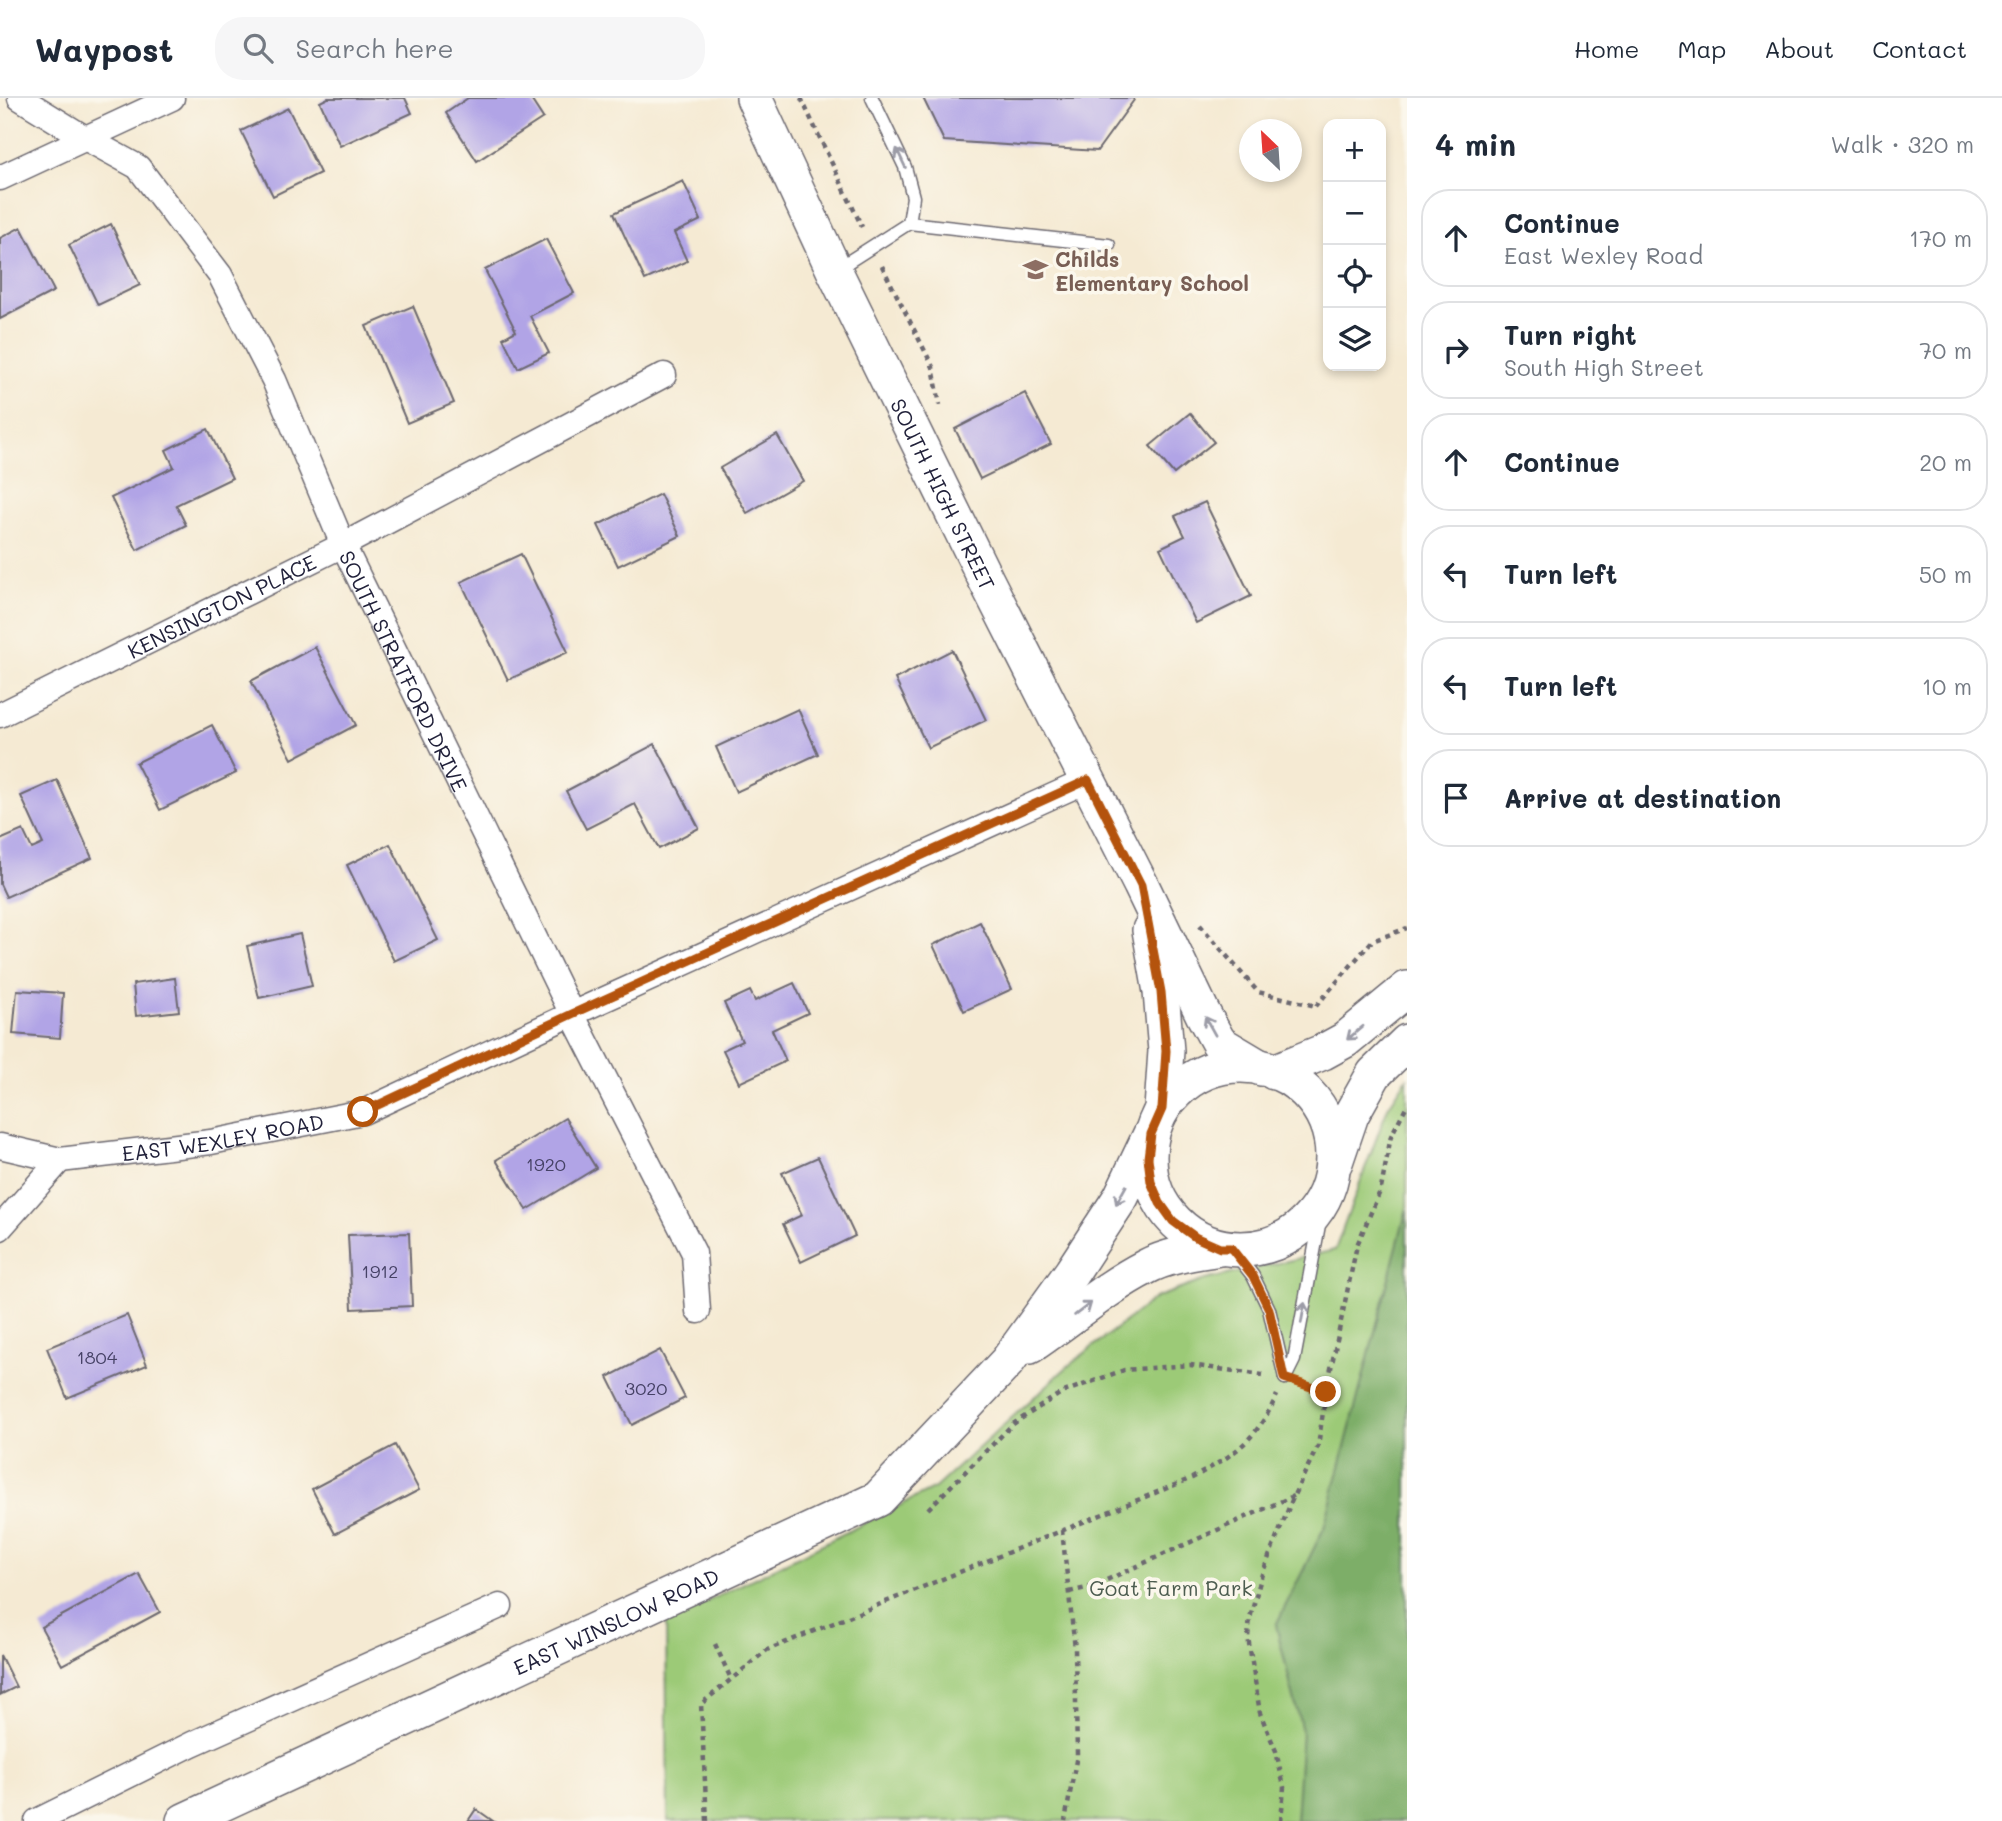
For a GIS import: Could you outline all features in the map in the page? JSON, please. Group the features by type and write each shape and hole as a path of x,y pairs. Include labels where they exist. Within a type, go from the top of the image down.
{"main road":[{"name":"SOUTH HIGH STREET","path":"754,98 834,270 986,580 1219,1044 1268,1070"},
{"name":"SOUTH HIGH STREET","path":"1141,885 1161,992 1166,1051 1157,1121"},
{"path":"1268,1070 1323,1052 1345,1040 1407,989"},
{"path":"1328,1183 1331,1138 1324,1117 1312,1098 1296,1083 1268,1070 1236,1065 1214,1069 1193,1078 1175,1092 1157,1121 1148,1158 1149,1170 1160,1203 1173,1221 1195,1237 1225,1248 1252,1250 1281,1241 1306,1222 1328,1183 1351,1115 1374,1074 1407,1042"},
{"name":"EAST WINSLOW ROAD","path":"184,1821 878,1499 1007,1362 1072,1272 1121,1197 1157,1121"},
{"name":"EAST WINSLOW ROAD","path":"1007,1362 1055,1330 1098,1296 1148,1266 1180,1256 1225,1248"}],"street":[{"name":"SOUTH STRATFORD DRIVE","path":"20,98 138,167 220,275 274,380 343,545 572,1014 694,1253 698,1311"},
{"path":"0,178 172,98"},
{"name":"KENSINGTON PLACE","path":"0,715 343,545 664,375"},
{"name":"EAST WEXLEY ROAD","path":"0,1146 60,1160 211,1142 363,1112 1088,780"},
{"path":"0,1228 60,1160"},
{"path":"37,1821 192,1744 500,1606"}],"lane":[{"path":"872,98 905,167 913,197 909,223"},
{"path":"834,270 909,223 1109,245"},
{"path":"1284,1378 1294,1360 1328,1183"},
{"path":"1225,1248 1253,1276 1269,1309 1284,1378"}],"path":[{"path":"801,98 933,367 941,413"},
{"path":"1199,925 1258,992 1316,1006 1372,941 1407,928"},
{"path":"1281,1821 1284,1787 1276,1751 1260,1713 1248,1637 1250,1618 1262,1574 1294,1495 1318,1446 1326,1392 1357,1245 1381,1189 1391,1136 1407,1105"},
{"path":"928,1509 1013,1424 1060,1394 1124,1370 1189,1365 1284,1378 1326,1392"},
{"path":"707,1821 701,1704 767,1650 1192,1478 1228,1459 1251,1438 1266,1419 1284,1378"},
{"path":"1069,1592 1091,1587 1294,1495"},
{"path":"1062,1530 1075,1648 1077,1755 1065,1821"},
{"path":"715,1644 731,1679"}],"green space":[{"name":"Goat Farm Park","path":"1407,1078 1407,1821 668,1821 666,1622 935,1488 1067,1367 1155,1298 1205,1280 1335,1250 1388,1107"},
{"path":"1407,1208 1407,1821 1296,1821 1302,1731 1276,1625 1324,1528"}],"building":[{"path":"328,98 405,98 412,113 340,146 320,102"},
{"path":"468,98 530,98 543,118 477,161 446,113"},
{"path":"923,98 1134,100 1097,151 944,141"},
{"path":"288,108 320,173 273,196 241,131"},
{"path":"683,181 701,220 674,233 687,261 645,280 614,213"},
{"path":"111,224 140,285 98,305 69,245"},
{"path":"21,227 54,291 0,319 0,238"},
{"path":"546,239 574,293 530,316 549,353 518,368 503,338 516,331 485,270"},
{"path":"413,306 454,403 407,423 366,326"},
{"path":"1025,393 1051,444 980,479 955,429"},
{"path":"1190,413 1214,442 1174,474 1150,446"},
{"path":"208,429 232,478 176,505 186,525 137,550 111,498 174,467 166,450"},
{"path":"777,435 803,481 747,513 720,468"},
{"path":"660,494 680,536 618,566 598,525"},
{"path":"1205,502 1251,596 1196,623 1160,548 1185,536 1175,516"},
{"path":"521,554 568,652 508,680 461,582"},
{"path":"315,647 356,725 292,759 251,681"},
{"path":"952,650 986,720 928,748 895,679"},
{"path":"798,709 818,754 736,792 716,747"},
{"path":"212,725 236,773 160,810 136,763"},
{"path":"655,744 699,828 659,849 635,804 586,829 566,791"},
{"path":"57,780 92,858 6,897 0,884 0,840 23,830 32,849 43,844 21,796"},
{"path":"390,844 438,940 394,961 347,865"},
{"path":"980,922 1012,989 964,1011 933,945"},
{"path":"300,934 312,986 259,998 247,946"},
{"path":"175,978 179,1011 136,1016 133,984"},
{"path":"794,983 808,1013 772,1030 786,1061 739,1083 723,1050 742,1041 724,1003 750,991 755,1001"},
{"path":"17,990 63,993 60,1038 13,1034"},
{"path":"565,1118 596,1168 527,1210 496,1160"},
{"path":"818,1157 855,1236 801,1262 783,1224 802,1215 782,1173"},
{"path":"409,1233 412,1306 352,1309 348,1235"},
{"path":"127,1315 147,1365 67,1398 47,1348"},
{"path":"660,1350 685,1398 632,1425 608,1377"},
{"path":"395,1445 419,1490 335,1534 312,1489"},
{"path":"139,1574 160,1612 62,1665 41,1627"},
{"path":"0,1655 16,1687 0,1695"},
{"path":"476,1809 493,1821 468,1821"}],"place":[{"name":"Childs Elementary School","path":"1035,270"}],"route":[{"path":"363,1112 1088,780 1141,885 1161,992 1166,1051 1162,1109 1151,1134 1148,1158 1151,1182 1160,1203 1173,1221 1195,1237 1220,1248 1231,1248 1253,1276 1269,1309 1284,1378 1326,1392"}]}
